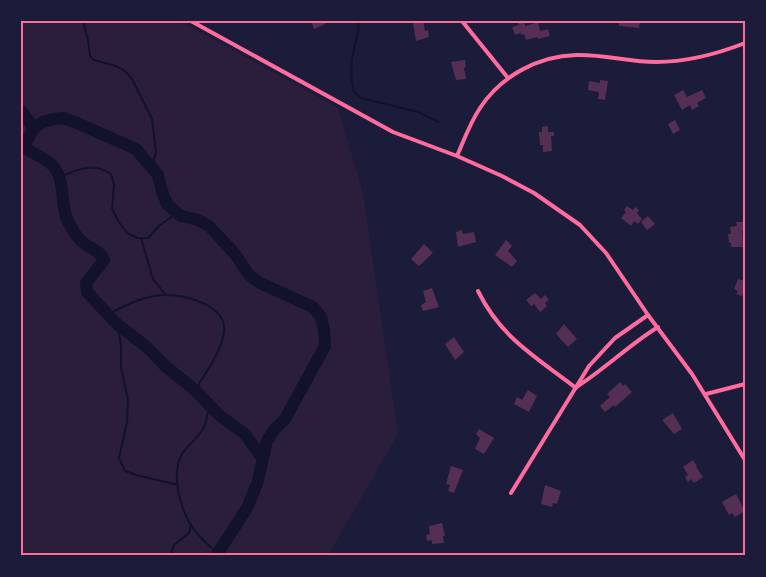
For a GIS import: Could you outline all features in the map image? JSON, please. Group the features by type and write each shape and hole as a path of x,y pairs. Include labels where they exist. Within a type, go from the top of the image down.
{"street":[{"path":"191,21 393,132 457,156 502,176 534,193 580,225 606,253 648,315 706,394 745,460"},
{"path":"462,21 508,78"},
{"path":"457,156 481,107 508,78 533,64 561,56 596,55 655,62 672,61 707,55 745,43"},
{"path":"478,291 487,309 505,332 576,388"},
{"path":"511,493 589,366 602,351 631,326 648,315"},
{"path":"576,388 597,374 627,348 658,328"},
{"path":"706,394 745,384"}],"shaded area":[{"path":"21,21 180,21 338,108 363,193 398,434 328,556 21,556"}],"building":[{"path":"311,21 324,21 325,24 314,29"},
{"path":"423,21 425,31 428,30 429,37 416,41 413,23"},
{"path":"524,21 525,26 538,22 540,31 548,29 550,36 526,40 524,34 515,35 512,27 519,25 518,22"},
{"path":"619,21 640,21 639,28 619,26"},
{"path":"465,60 466,79 456,80 451,62"},
{"path":"600,80 608,81 605,100 598,99 599,92 588,90 589,81 600,83"},
{"path":"683,90 687,97 702,90 706,98 697,103 699,106 692,110 690,105 682,110 674,95"},
{"path":"675,120 680,130 673,134 668,124"},
{"path":"548,126 548,132 554,132 554,136 551,136 552,151 543,152 543,145 540,145 539,132 542,132 542,127"},
{"path":"627,206 633,210 635,207 639,210 637,213 642,219 638,224 634,221 631,226 621,218 626,212 624,210"},
{"path":"648,216 655,224 647,230 641,222"},
{"path":"736,222 744,222 744,230 742,230 743,247 731,247 731,243 729,243 728,234 731,234 730,227 737,226"},
{"path":"462,230 463,234 474,232 476,242 458,247 456,232"},
{"path":"506,240 512,246 508,251 517,261 512,267 495,255"},
{"path":"424,244 433,253 419,266 411,259"},
{"path":"738,279 745,281 745,293 742,296 736,294 738,291 734,289"},
{"path":"432,288 439,307 423,311 421,305 426,302 423,291"},
{"path":"535,293 541,299 545,295 549,300 545,303 547,306 540,312 534,304 531,306 526,300"},
{"path":"564,324 577,339 568,347 556,334"},
{"path":"454,337 464,352 455,360 445,344"},
{"path":"620,382 623,386 625,384 632,392 615,407 614,405 605,412 600,406 610,397 607,394"},
{"path":"528,390 537,396 529,412 514,404 517,397 522,400"},
{"path":"673,413 682,429 674,434 662,420"},
{"path":"479,429 494,438 484,454 475,449 480,438 476,434"},
{"path":"693,460 703,477 694,483 691,479 688,482 685,477 688,475 683,467"},
{"path":"451,466 463,470 454,493 448,491 450,485 446,484"},
{"path":"545,485 561,491 557,504 553,503 552,507 541,504"},
{"path":"736,494 745,511 735,517 732,513 729,515 722,502"},
{"path":"442,523 445,536 443,536 444,543 432,544 432,540 427,541 426,535 430,534 429,526"}],"waterway":[{"path":"83,21 90,56 94,60 116,66 125,71 132,79 152,119 156,152 152,167"},
{"path":"358,21 358,32 351,65 354,92 361,98 418,112 439,122"},
{"path":"21,111 34,128"},
{"path":"21,145 26,142 34,128 43,122 63,118 136,149 158,175 167,204 181,216 198,220 209,226 235,254 249,275 260,283 313,307 321,317 325,346 285,419 274,430 267,441 257,484 247,508 216,556"},
{"path":"21,146 48,161 56,170 61,186 66,218 81,241 97,251 104,260 86,283 87,292 117,324 148,348 164,365 195,390 219,415 245,434 262,458"},
{"path":"59,177 91,167 111,174 114,185 112,208 118,221 127,233 137,238 148,238 160,225 178,213"},
{"path":"141,238 153,279 165,294"},
{"path":"110,313 143,299 158,295 173,295 204,303 219,315 223,323 224,332 220,347 195,390"},
{"path":"117,324 121,345 121,367 128,400 127,422 119,458 125,471 178,485"},
{"path":"209,404 204,427 187,447 179,461 177,486 181,503 190,523 200,537 217,553"},
{"path":"170,556 174,545 189,533 191,524"}]}
